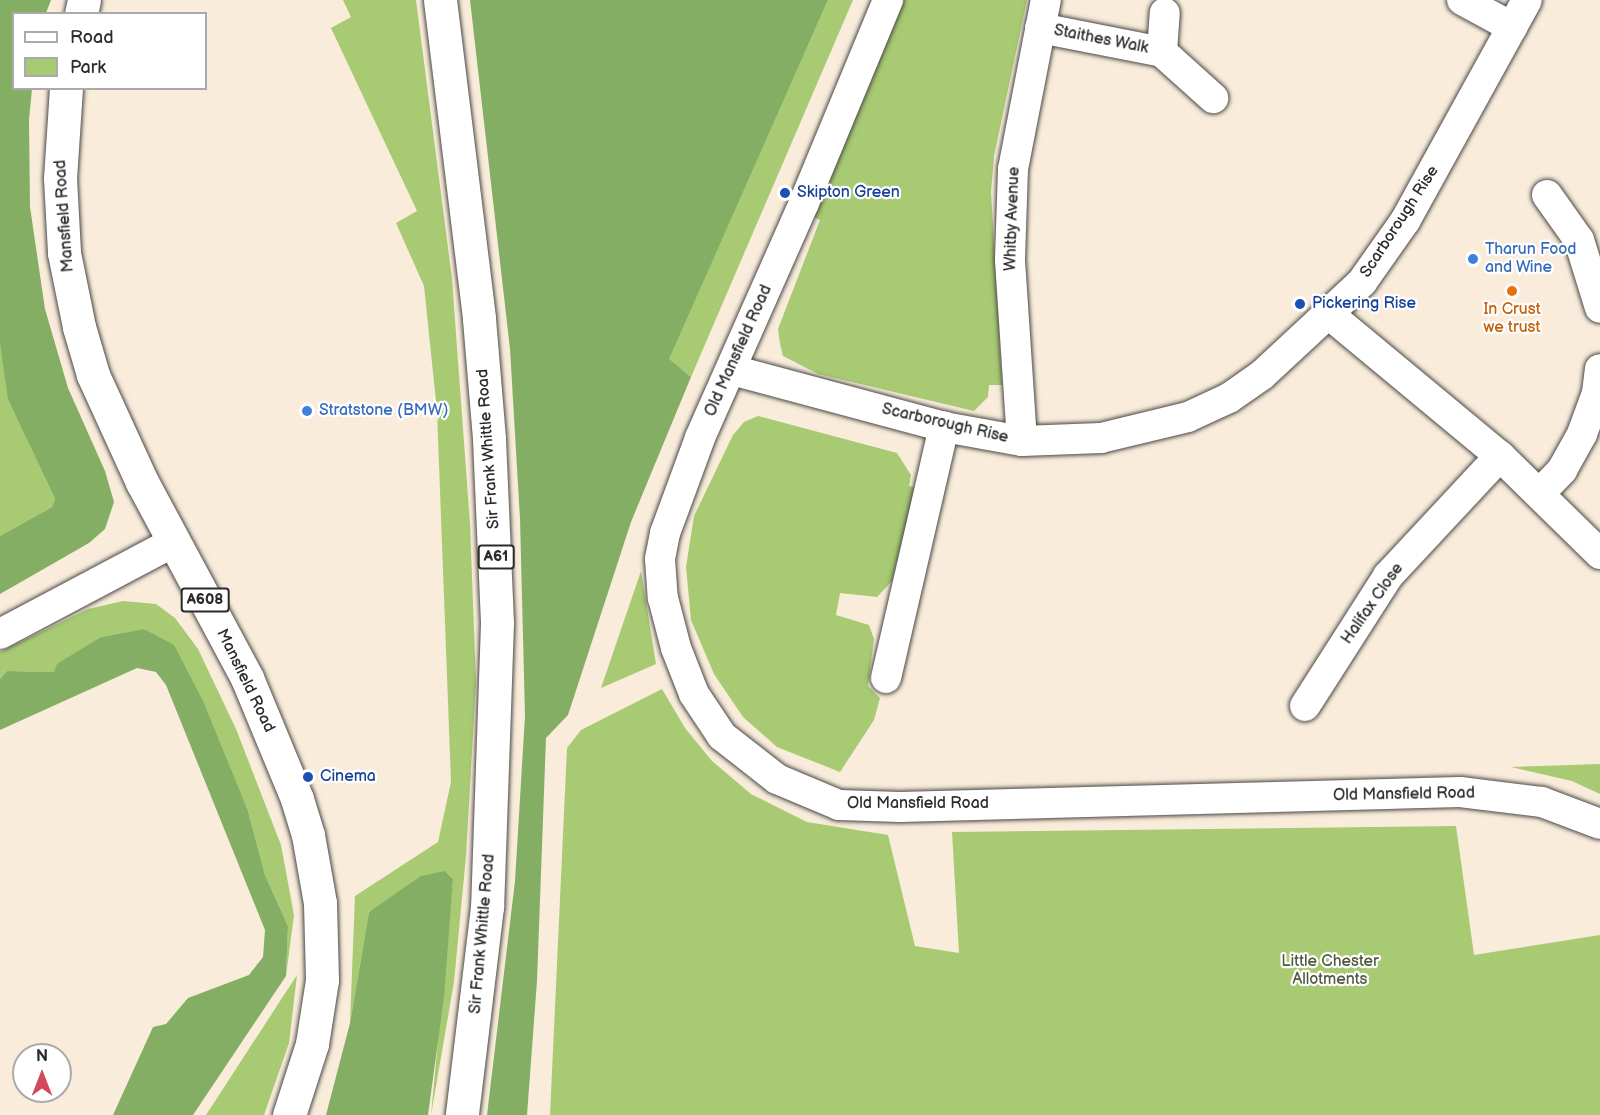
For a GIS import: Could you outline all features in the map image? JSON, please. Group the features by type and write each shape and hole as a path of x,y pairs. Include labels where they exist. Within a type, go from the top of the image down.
{"main road":[{"name":"Sir Frank Whittle Road","path":"440,0 480,330 489,439 497,623 487,907 462,1115"},
{"name":"Mansfield Road","path":"66,90 60,178 62,219 79,327 110,419 262,711 297,799 314,864 320,903 322,980 312,1044 289,1115"}],"street":[{"name":"Old Mansfield Road","path":"888,0 676,497 660,559 663,598 681,662 706,714 730,743 777,779 839,805 900,807 1460,792 1542,802 1600,824"},
{"path":"1462,0 1512,27"},
{"name":"Scarborough Rise","path":"732,370 944,427 1022,441 1101,438 1188,417 1229,398 1262,375 1330,315 1362,282 1405,221 1527,0"},
{"name":"Staithes Walk","path":"1162,52 1165,13"},
{"name":"Staithes Walk","path":"1043,14 1162,52 1213,99"},
{"name":"Whitby Avenue","path":"1022,441 1010,259 1013,169 1043,14"},
{"path":"1547,195 1580,240 1600,308"},
{"path":"1330,315 1500,456 1600,554"},
{"path":"1540,493 1562,470 1582,434 1597,393 1600,369"},
{"path":"886,678 944,427"},
{"name":"Halifax Close","path":"1305,706 1388,576 1500,456"},
{"path":"0,634 174,542"}],"green space":[{"path":"0,0 51,0 46,12 12,12 12,90 32,90 29,120 30,207 45,309 68,388 105,471 114,502 105,529 89,543 0,594 0,536 52,507 55,499 8,399 0,344"},
{"path":"343,0 416,0 452,279 470,524 476,682 466,856 454,982 431,1115 453,879 445,871 369,912 350,1023 355,896 438,842 451,782 437,411 424,286 396,223 417,211 331,28 351,17"},
{"path":"470,0 828,0 669,359 691,377 631,522 568,715 546,738 537,981 527,1115 487,1115 515,881 525,716 520,519 510,349"},
{"path":"828,0 853,0 691,377 668,359"},
{"path":"904,0 1027,0 994,156 991,192 1002,385 989,385 988,397 974,411 818,374 783,356 780,344 778,329 820,220 812,216"},
{"path":"0,344 26,437 55,499 52,507 0,536"},
{"path":"758,416 897,453 911,475 909,486 917,488 892,581 877,597 840,593 836,615 869,625 874,639 868,686 880,698 874,720 840,772 777,747 743,717 714,674 691,620 686,567 694,516 733,435 744,422"},
{"path":"641,571 656,664 601,688"},
{"path":"123,601 156,604 175,618 198,649 236,729 281,845 294,915 286,976 288,926 265,875 248,811 230,771 145,629 101,637 54,672 7,671 0,679 0,652 88,609"},
{"path":"144,629 174,645 203,701 248,811 265,875 288,926 286,976 193,1115 113,1115 153,1027 166,1024 188,998 249,975 263,957 265,930 166,685 156,672 137,668 0,730 0,679 7,671 54,672 57,664 101,637"},
{"name":"Little Chester Allotments","path":"662,689 685,728 712,761 751,794 807,822 888,835 915,946 959,953 952,832 1456,826 1474,955 1600,935 1600,1115 550,1115 567,748 581,730"},
{"path":"1600,764 1600,794 1572,781 1511,767"},
{"path":"445,871 453,879 444,997 428,1115 326,1115 350,1023 369,912 421,876"},
{"path":"297,975 289,1043 264,1115 206,1115"}],"place":[{"name":"Skipton Green","path":"785,193"},
{"name":"Tharun Food and Wine","path":"1473,259"},
{"name":"In Crust we trust","path":"1512,291"},
{"name":"Pickering Rise","path":"1300,304"},
{"name":"Stratstone (BMW)","path":"307,411"},
{"name":"Cinema","path":"308,777"}]}
